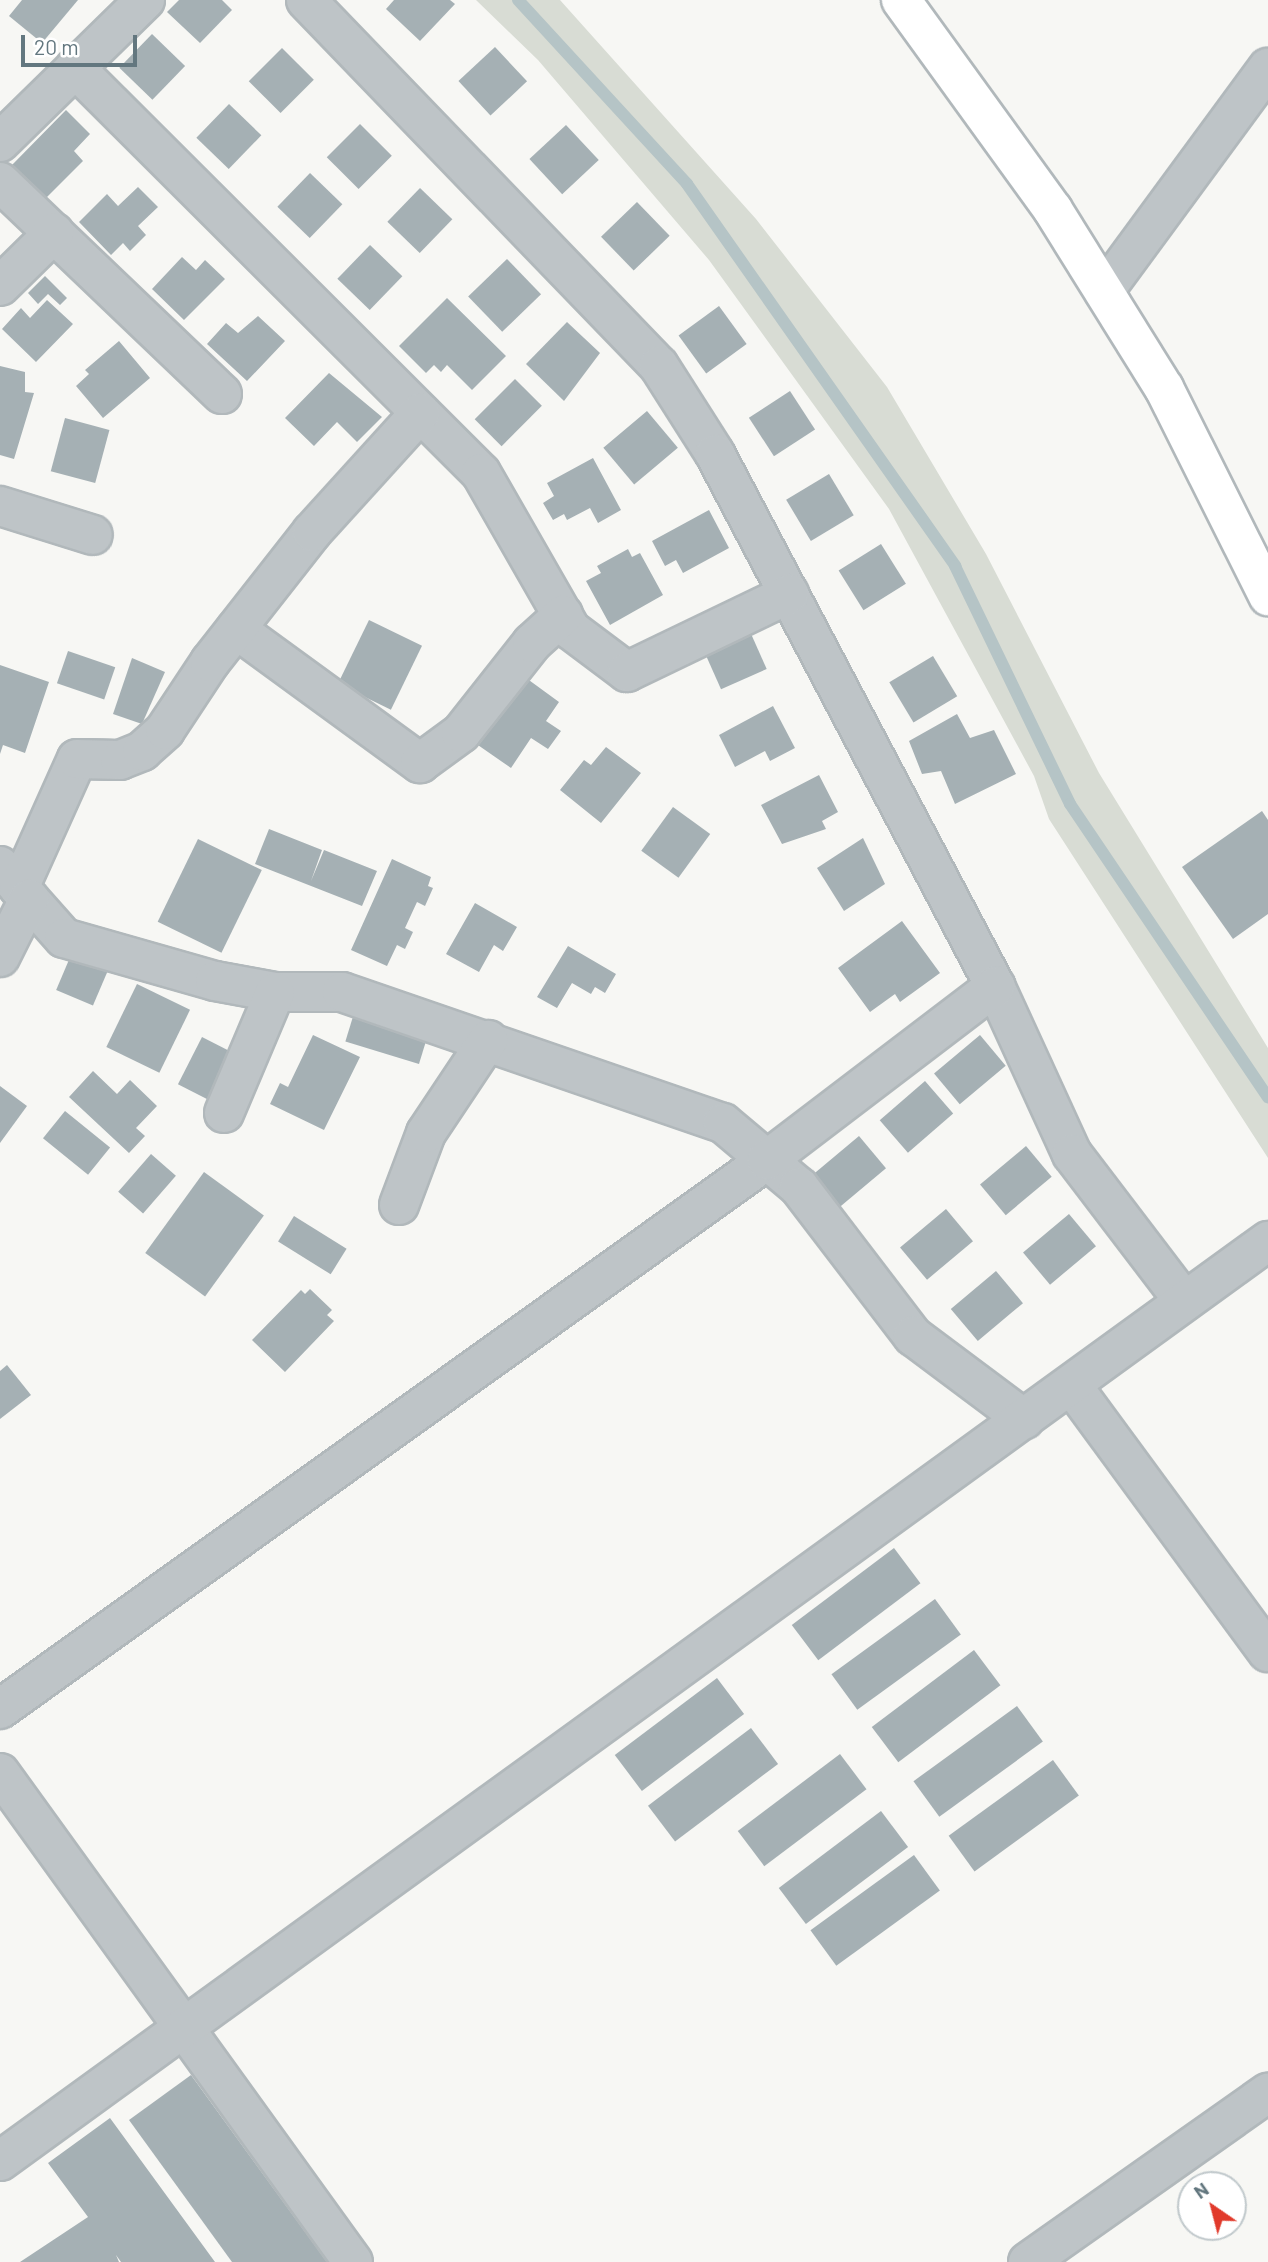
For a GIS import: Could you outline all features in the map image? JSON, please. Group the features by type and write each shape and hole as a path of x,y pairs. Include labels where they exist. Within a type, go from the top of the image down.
{"street":[{"path":"0,142 145,0"},
{"path":"306,0 659,366 715,454 995,986 1072,1154 1184,1301"},
{"path":"901,0 1053,210 1164,388 1268,596"},
{"path":"75,68 481,473 571,631 627,672 789,594"},
{"path":"1104,291 1268,68"},
{"path":"0,182 222,394"},
{"path":"0,286 54,233"},
{"path":"0,957 16,885 77,759 120,760 142,751 165,730 236,629 312,532 420,413"},
{"path":"0,506 93,535"},
{"path":"236,629 420,763 461,733 532,643 563,615"},
{"path":"16,885 64,938 215,982 275,992 341,992 488,1040 723,1123 799,1187 914,1336 1024,1419"},
{"path":"0,1709 767,1160 995,986"},
{"path":"224,1113 275,992"},
{"path":"399,1205 426,1133 488,1040"},
{"path":"0,2161 1024,1419 1073,1387 1184,1301 1268,1241"},
{"path":"1073,1387 1268,1653"},
{"path":"0,1773 187,2026 353,2262"},
{"path":"1028,2262 1268,2093"}],"shaded area":[{"path":"476,0 560,0 756,219 887,387 986,554 1099,773 1268,1048 1268,1158 1049,819 1034,776 889,509 709,260 538,60"}],"building":[{"path":"22,0 78,0 42,43 9,16"},
{"path":"179,0 222,0 232,10 200,43 167,12"},
{"path":"394,0 450,0 455,4 420,41 386,9"},
{"path":"152,34 185,66 152,100 119,68"},
{"path":"495,47 527,81 490,115 458,81"},
{"path":"282,48 314,80 281,113 249,81"},
{"path":"229,104 261,135 229,169 196,138"},
{"path":"66,110 90,134 74,151 83,161 46,198 12,165"},
{"path":"360,124 392,156 359,189 327,157"},
{"path":"566,125 599,160 562,194 529,159"},
{"path":"310,173 342,204 310,238 277,207"},
{"path":"138,187 158,207 138,226 146,235 130,251 123,243 111,255 79,222 107,194 118,206"},
{"path":"420,188 452,219 420,253 387,222"},
{"path":"637,202 670,236 634,271 601,237"},
{"path":"370,245 402,276 370,310 337,279"},
{"path":"182,257 196,270 205,260 225,279 184,320 152,289"},
{"path":"507,259 541,294 502,332 468,297"},
{"path":"45,276 67,298 60,305 48,294 38,304 28,293"},
{"path":"447,298 506,356 472,390 447,365 441,372 434,365 426,373 399,346"},
{"path":"47,300 73,324 36,362 2,329 21,308 30,318"},
{"path":"719,306 747,344 706,373 679,335"},
{"path":"258,316 285,341 247,381 207,344 226,323 238,333"},
{"path":"567,322 600,353 564,401 526,364"},
{"path":"119,341 150,378 103,418 76,386 89,374 85,370"},
{"path":"0,366 25,372 25,392 34,393 14,459 0,455"},
{"path":"329,373 382,417 357,442 337,422 314,446 285,418"},
{"path":"515,379 542,406 502,446 475,419"},
{"path":"790,391 815,430 774,456 749,418"},
{"path":"647,411 678,448 634,484 603,448"},
{"path":"65,418 109,430 95,483 51,471"},
{"path":"593,458 621,510 598,523 590,508 567,520 564,514 553,520 543,503 554,496 547,483"},
{"path":"829,474 854,515 811,541 786,500"},
{"path":"709,510 729,548 683,573 676,560 665,566 652,541"},
{"path":"881,544 906,584 864,610 839,570"},
{"path":"628,549 632,557 640,553 663,595 610,625 586,581 601,573 597,566"},
{"path":"369,620 422,646 391,710 338,684"},
{"path":"748,627 767,669 721,689 702,647"},
{"path":"68,651 115,667 104,699 57,683"},
{"path":"933,656 957,696 913,723 889,682"},
{"path":"132,658 165,672 142,724 113,714"},
{"path":"0,665 49,682 25,753 3,745 0,754"},
{"path":"522,675 559,702 546,721 561,731 548,749 531,738 511,768 475,743"},
{"path":"773,706 795,748 770,761 765,751 735,767 719,735"},
{"path":"957,714 970,738 994,730 1016,774 955,804 941,771 922,774 909,741"},
{"path":"606,747 641,773 601,823 560,790 584,760 591,765"},
{"path":"819,775 838,812 822,821 826,829 782,844 761,805"},
{"path":"673,807 710,834 678,878 641,851"},
{"path":"1262,811 1268,820 1268,914 1233,939 1182,867"},
{"path":"269,829 322,850 311,881 324,850 377,871 362,906 255,864"},
{"path":"863,838 885,884 844,911 817,868"},
{"path":"198,839 262,870 221,953 158,922"},
{"path":"392,859 431,877 428,886 433,888 425,906 417,902 405,928 413,932 405,949 397,945 387,966 351,950"},
{"path":"475,903 517,927 503,951 494,945 479,972 446,954"},
{"path":"902,921 940,973 900,1002 895,994 870,1012 838,968"},
{"path":"568,946 616,974 605,993 595,987 591,994 572,983 557,1008 537,997"},
{"path":"71,955 108,971 93,1006 56,990"},
{"path":"137,984 190,1010 159,1073 106,1047"},
{"path":"355,1010 429,1033 419,1064 345,1042"},
{"path":"313,1035 360,1057 324,1130 270,1104 280,1083 288,1087"},
{"path":"980,1035 1006,1066 960,1104 934,1074"},
{"path":"202,1037 236,1054 212,1101 178,1084"},
{"path":"93,1071 117,1094 130,1080 157,1106 136,1128 145,1136 129,1153 69,1097"},
{"path":"925,1081 953,1113 908,1153 880,1120"},
{"path":"0,1086 27,1106 0,1143"},
{"path":"65,1111 110,1148 88,1175 43,1138"},
{"path":"859,1136 886,1168 840,1207 813,1175"},
{"path":"1026,1146 1052,1177 1006,1215 980,1185"},
{"path":"151,1154 176,1176 143,1213 118,1192"},
{"path":"204,1172 264,1215 205,1296 145,1253"},
{"path":"946,1209 973,1241 927,1280 900,1248"},
{"path":"1069,1214 1096,1246 1050,1285 1023,1253"},
{"path":"294,1216 347,1249 331,1274 278,1241"},
{"path":"996,1271 1023,1303 978,1341 951,1309"},
{"path":"310,1289 332,1310 327,1315 334,1321 285,1372 252,1340 301,1290 305,1294"},
{"path":"7,1365 31,1395 0,1419 0,1371"},
{"path":"894,1548 920,1583 818,1660 792,1625"},
{"path":"935,1599 961,1635 857,1710 831,1674"},
{"path":"974,1650 1000,1685 898,1762 872,1727"},
{"path":"717,1678 744,1714 642,1791 615,1755"},
{"path":"1017,1706 1043,1742 939,1817 913,1781"},
{"path":"751,1728 778,1764 675,1842 648,1806"},
{"path":"840,1754 866,1789 764,1866 738,1831"},
{"path":"1053,1760 1079,1796 974,1871 949,1836"},
{"path":"881,1811 908,1847 806,1924 779,1888"},
{"path":"914,1855 940,1891 836,1966 810,1930"},
{"path":"191,2075 327,2262 232,2262 129,2120"},
{"path":"110,2118 215,2262 121,2262 116,2255 119,2262 20,2262 88,2217 48,2163"}],"waterway":[{"path":"518,0 687,184 955,566 1070,804 1268,1098"}]}
